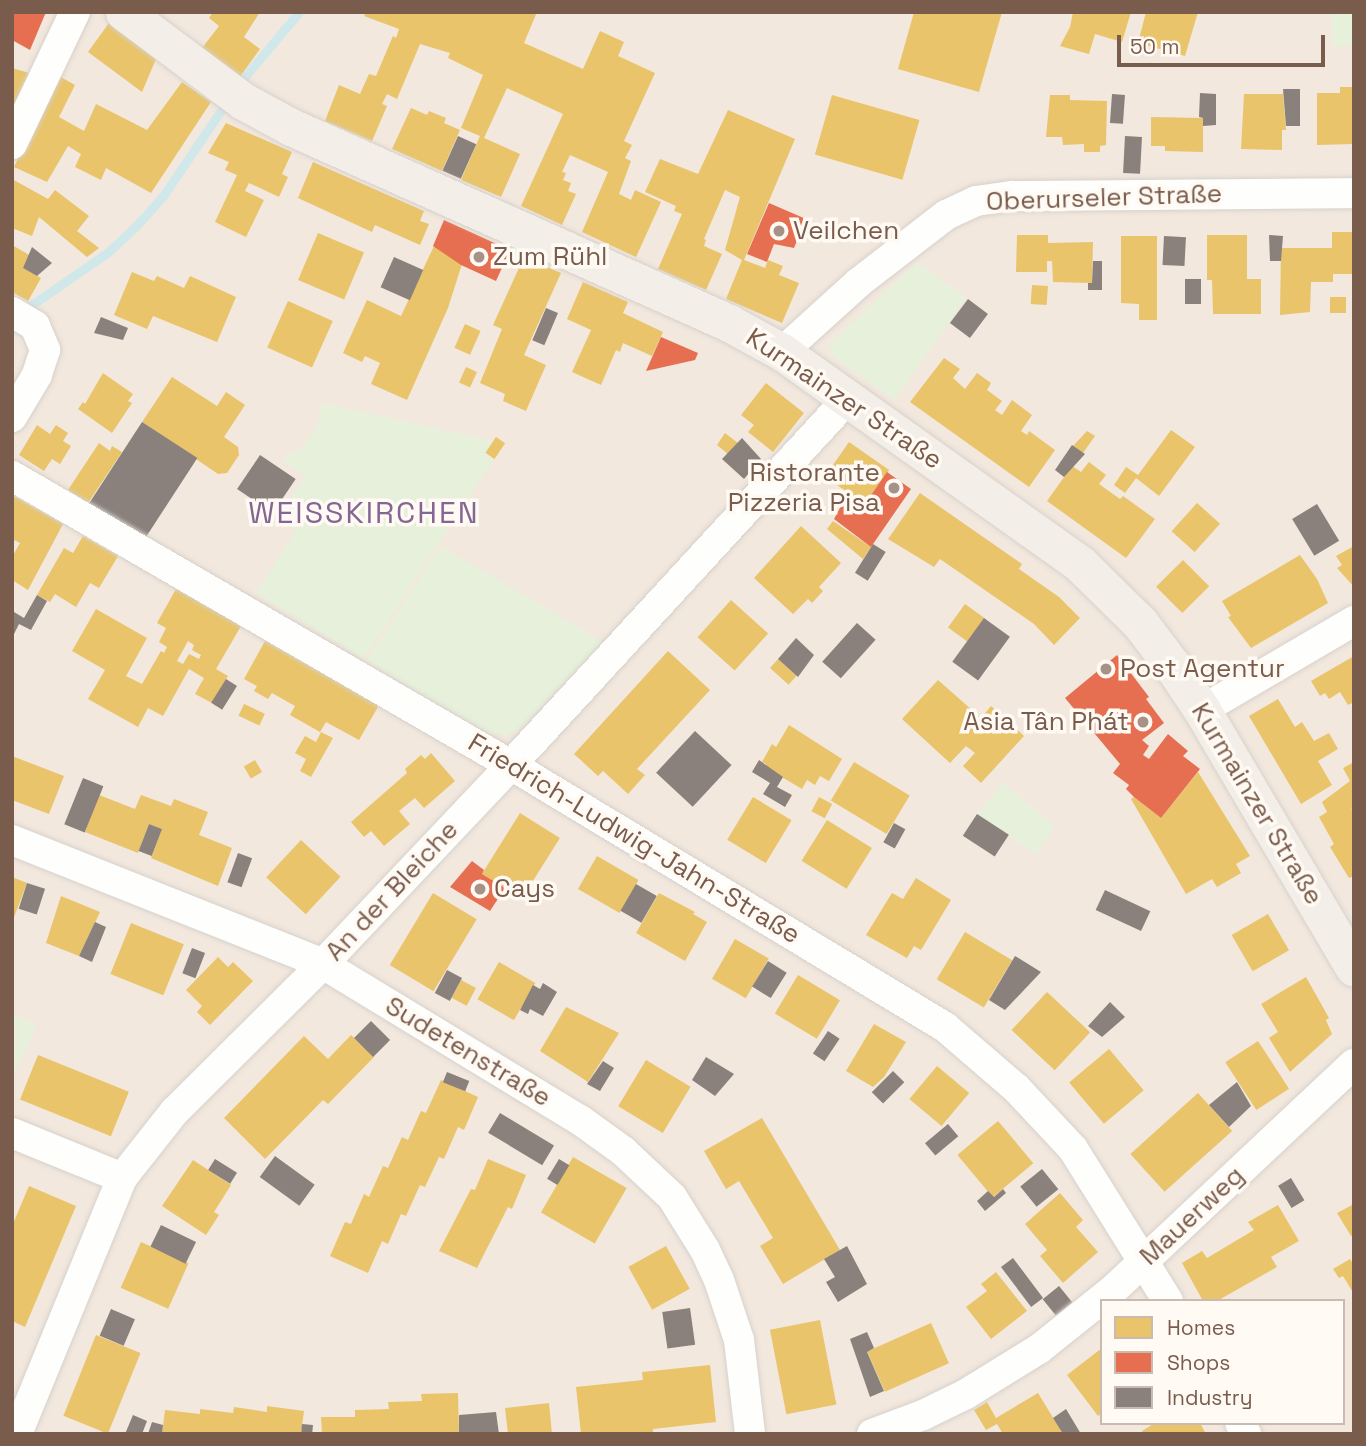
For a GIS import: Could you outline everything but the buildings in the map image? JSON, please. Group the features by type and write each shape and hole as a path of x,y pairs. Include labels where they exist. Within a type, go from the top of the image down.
{"main road":[{"name":"Kurmainzer Straße","path":"124,12 243,101 291,127 729,323 782,352 1080,564 1140,624 1202,710 1354,968"}],"street":[{"path":"12,144 75,12"},
{"name":"Oberurseler Straße","path":"782,352 858,284 946,215 976,201 1013,196 1354,193"},
{"path":"12,312 35,326 45,350 37,374 12,418"},
{"name":"An der Bleiche","path":"17,1434 122,1178 175,1111 323,964 511,765 848,398"},
{"name":"Friedrich-Ludwig-Jahn-Straße","path":"12,475 511,765 945,1027 984,1058 1073,1149 1167,1299"},
{"path":"1202,710 1354,621"},
{"name":"Sudetenstraße","path":"12,840 323,964 580,1120 623,1151 672,1197 705,1250 731,1312 743,1368 750,1434"},
{"name":"Mauerweg","path":"1102,1299 1354,1064"},
{"path":"12,1133 122,1178"},
{"name":"Mauerweg","path":"872,1434 923,1415 1004,1372 1039,1349 1100,1300"}],"shaded area":[{"path":"12,12 1332,12 1333,45 1354,44 1354,1434 12,1434"}],"green space":[{"path":"1332,12 1354,12 1354,46 1332,46"},
{"path":"917,262 967,298 894,400 832,356 829,344"},
{"path":"322,403 494,441 486,453 494,459 363,659 256,593 296,531 278,518 305,476 281,459 302,448 317,426"},
{"path":"441,546 603,642 519,730 506,735 484,732 366,661"},
{"path":"1003,783 1055,826 1036,854 977,814"},
{"path":"12,1014 36,1024 14,1077 12,1076"}],"waterway":[{"path":"243,79 299,12"},
{"path":"30,306 107,253 136,226 163,196 222,109"}],"place":[{"name":"Veilchen","path":"779,231"},
{"name":"Zum Rühl","path":"479,257"},
{"name":"Ristorante Pizzeria Pisa","path":"894,488"},
{"name":"Post Agentur","path":"1106,669"},
{"name":"Asia Tân Phát","path":"1143,722"},
{"name":"Cays","path":"480,889"}],"district":[{"name":"WEISSKIRCHEN","path":"364,513"}]}
